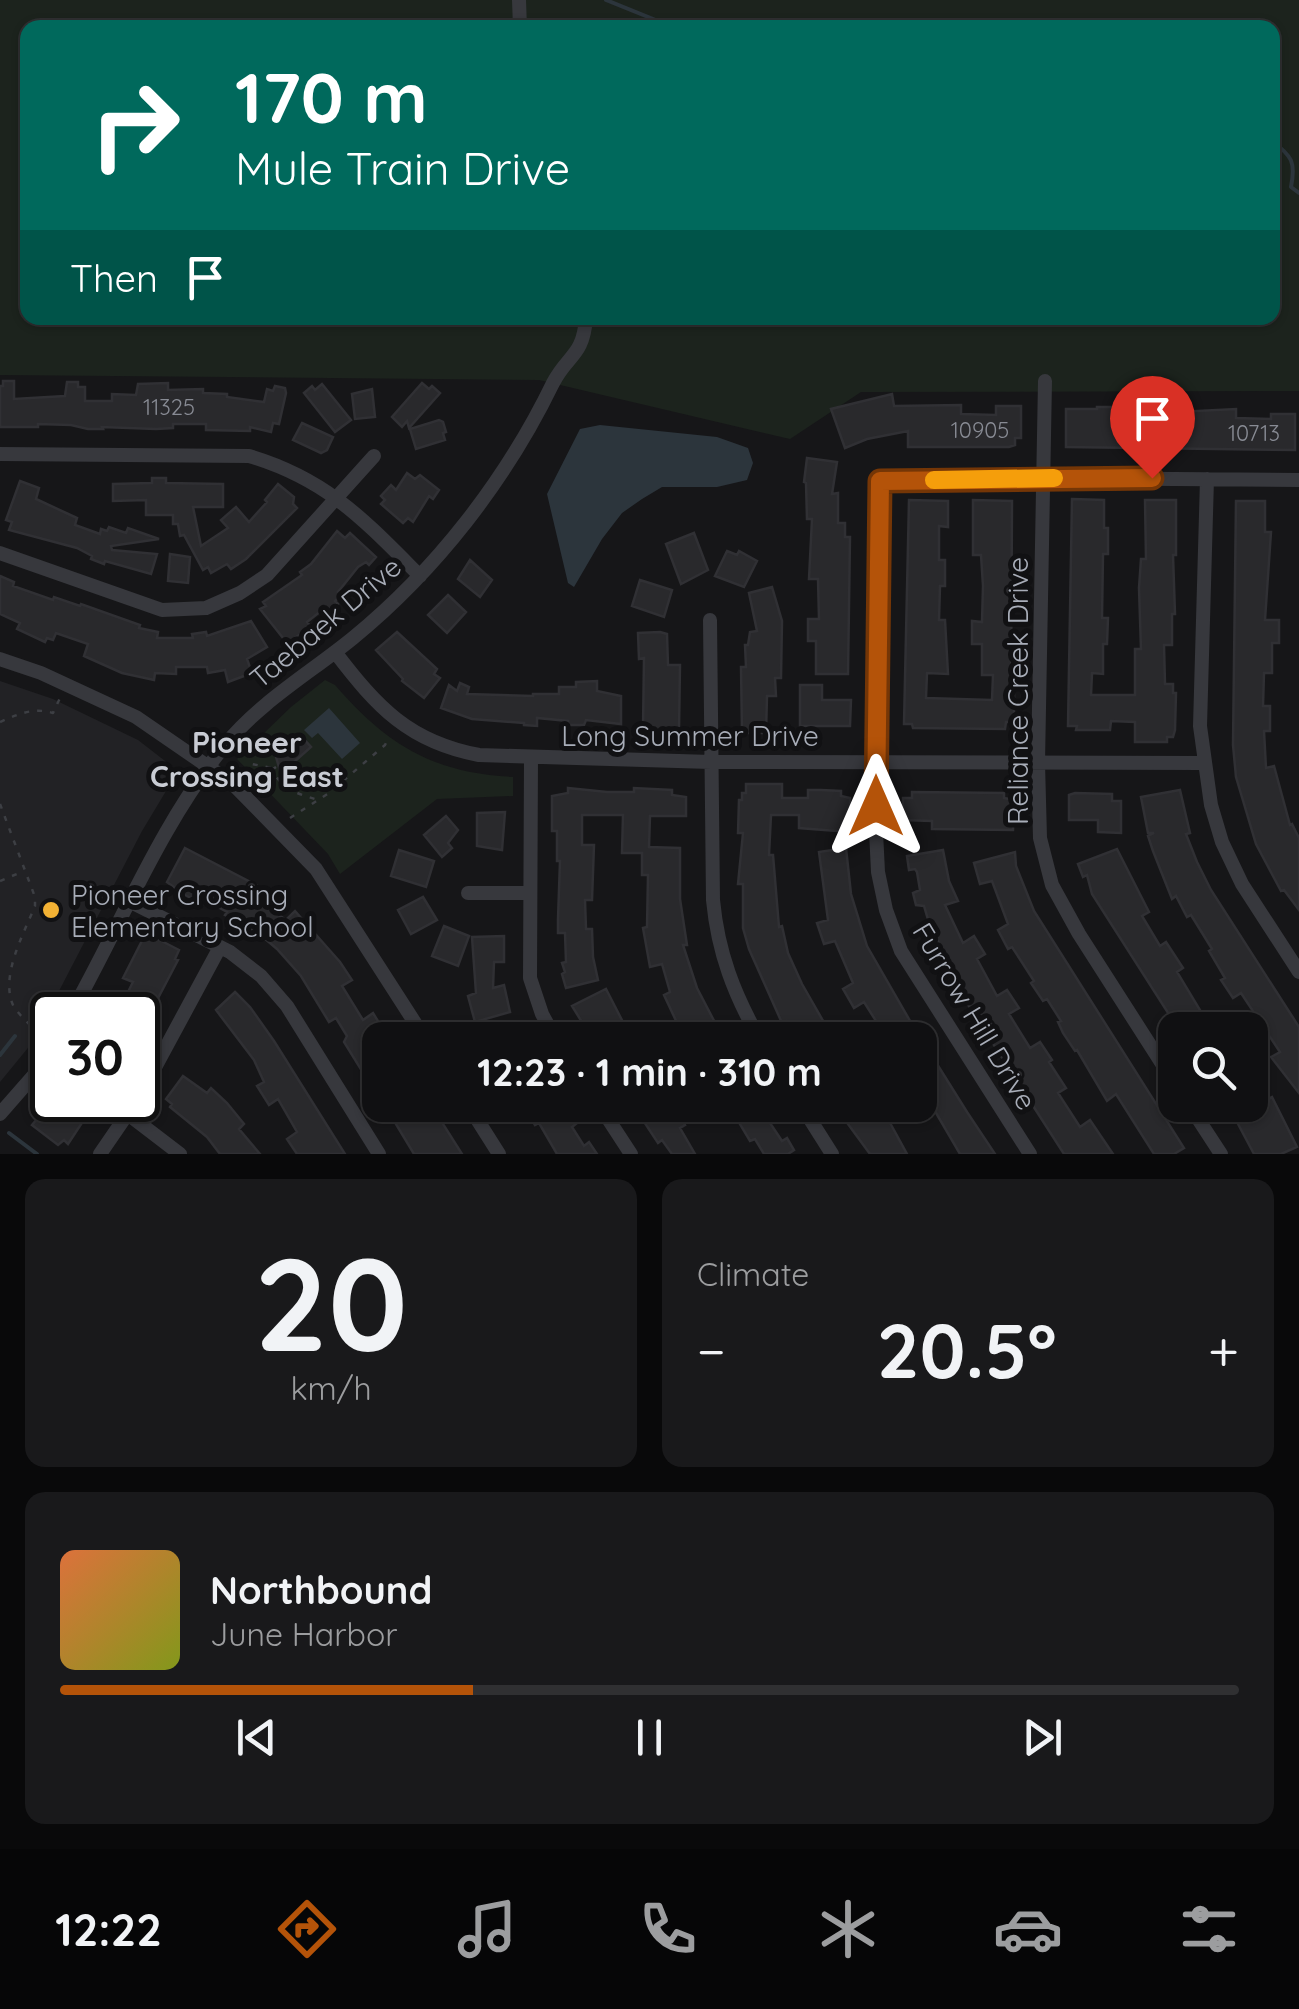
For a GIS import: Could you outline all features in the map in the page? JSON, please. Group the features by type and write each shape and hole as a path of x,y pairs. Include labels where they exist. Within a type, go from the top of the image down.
{"street":[{"name":"Taebaek Drive","path":"82,992 129,901 209,765 273,698 336,652 420,576 456,536 538,414 558,374 578,352 584,325"},
{"name":"Reliance Creek Drive","path":"1044,382 1040,838 1052,885 1158,1057"},
{"path":"0,454 249,456 307,477 338,497 420,576"},
{"path":"0,553 162,610 206,608 240,594 267,576 374,456"},
{"path":"1044,478 1299,480"},
{"name":"Furrow Hill Drive","path":"1030,1154 901,951 886,910 878,872 876,761 880,481 1044,478"},
{"path":"1207,479 1200,726 1210,805 1242,884 1299,972"},
{"path":"710,620 712,900 716,931 734,992 750,1022"},
{"name":"Long Summer Drive","path":"336,652 398,723 451,750 479,756 711,762 1204,763"},
{"path":"0,659 136,716 209,765 250,800 316,869 414,1022"},
{"path":"531,758 530,978 546,1022"},
{"path":"468,893 528,893"},
{"path":"129,901 220,946 261,976 286,1006 379,1154"},
{"path":"160,1057 220,946"},
{"path":"0,1114 30,1080"},
{"path":"100,1154 124,1122"},
{"path":"138,1122 180,1154"},
{"path":"479,1122 499,1154"},
{"path":"609,1122 631,1154"},
{"path":"812,1122 832,1154"},
{"path":"1200,1122 1221,1154"}],"path":[{"path":"0,722 28,711 42,709 54,713 60,698"},
{"path":"290,818 330,793 385,745 388,737"},
{"path":"242,772 252,764 275,768 275,776 293,792 317,800"},
{"path":"0,804 35,906 9,974 8,991 12,1004 30,1025"},
{"path":"0,881 26,871"}],"shaded area":[{"path":"0,0 1299,0 1299,391 861,392 790,439 539,380 0,375"},
{"path":"600,425 717,437 748,448 753,463 747,480 717,487 662,487 642,499 622,513 574,587 568,583 547,494 580,429"},
{"path":"325,680 374,724 414,752 459,769 513,777 513,796 437,799 340,874 328,854 237,759"},
{"name":"Pioneer Crossing Elementary School","path":"0,681 53,699 138,740 178,771 142,831 58,992 30,992 30,1045 0,1082"},
{"path":"329,708 360,743 342,759 318,733 312,738 304,730"}],"building":[{"path":"3,381 14,381 14,399 65,396 67,382 85,387 85,401 112,401 112,394 136,395 138,384 168,383 168,390 203,389 203,393 264,402 267,389 285,388 286,393 279,424 273,423 271,432 250,427 250,431 206,430 206,424 173,424 173,428 156,429 38,424 0,427"},
{"path":"422,383 440,393 409,428 407,421 402,427 392,417"},
{"path":"322,384 351,420 335,432 304,393"},
{"path":"372,389 375,417 355,419 352,394"},
{"path":"892,394 894,406 961,405 961,414 996,415 996,406 1021,406 1021,438 1015,438 1015,445 1009,447 908,447 908,431 845,448 831,409"},
{"path":"1119,407 1119,416 1155,416 1155,408 1177,408 1177,412 1236,409 1236,418 1271,419 1271,414 1295,414 1295,450 1066,447 1066,409"},
{"path":"439,420 446,432 445,440 416,449 410,429"},
{"path":"302,423 333,437 327,450 321,453 293,440"},
{"path":"807,458 837,462 832,494 838,493 838,523 845,523 845,537 850,537 848,674 816,674 816,641 808,641 808,619 819,619 818,579 809,579 812,519 807,519"},
{"path":"407,473 415,479 420,475 439,490 433,499 429,496 413,522 408,518 403,523 381,504 385,500 381,496 391,485 396,490"},
{"path":"152,478 166,478 166,483 223,484 223,507 193,507 201,546 228,528 221,520 236,507 249,522 278,484 294,497 297,508 246,559 231,569 227,564 211,573 208,567 203,570 184,535 180,536 173,515 146,515 146,500 113,501 113,484 152,483"},
{"path":"20,481 39,488 36,499 77,518 75,525 100,534 101,529 107,531 109,527 126,533 128,528 159,539 111,546 112,550 157,554 151,574 105,561 104,564 77,548 9,530 12,522 6,520"},
{"path":"1072,499 1104,500 1104,528 1108,528 1108,554 1103,554 1102,618 1108,618 1107,644 1103,644 1103,674 1092,673 1091,695 1135,695 1135,649 1141,649 1141,559 1146,559 1145,500 1176,500 1175,614 1172,645 1164,645 1165,684 1173,684 1176,693 1175,730 1167,742 1135,742 1135,722 1111,721 1110,730 1076,730 1077,726 1068,726"},
{"path":"909,500 948,501 948,527 939,526 939,560 945,560 945,586 940,586 939,620 945,620 948,674 927,673 926,698 992,700 993,675 982,675 982,644 972,644 972,621 982,622 983,586 981,555 973,555 973,500 1012,501 1014,722 1006,722 1005,729 913,728 912,724 904,724"},
{"path":"1236,501 1265,501 1265,532 1271,532 1265,620 1279,620 1279,643 1272,643 1272,673 1264,673 1263,706 1270,706 1270,731 1264,731 1266,768 1274,766 1290,825 1299,838 1299,910 1281,891 1256,844 1236,777"},
{"path":"337,531 345,538 350,533 376,557 369,565 366,562 358,567 338,592 338,604 330,612 326,607 307,622 311,627 287,643 260,609 266,606 263,602 302,575 300,572"},
{"path":"694,533 708,570 681,584 666,544"},
{"path":"727,551 737,555 739,551 757,561 744,587 715,576"},
{"path":"170,554 190,557 188,583 168,581"},
{"path":"470,560 492,580 480,597 458,579"},
{"path":"0,576 14,582 13,586 53,600 54,597 81,604 158,632 157,638 193,638 192,634 206,632 207,636 251,621 267,647 247,659 252,673 228,682 225,670 208,673 207,667 176,667 176,674 155,673 154,680 122,673 84,656 88,644 56,633 53,640 47,638 45,642 17,629 20,623 0,614"},
{"path":"640,580 672,590 664,617 632,606"},
{"path":"772,587 782,621 781,678 775,678 776,696 767,696 766,733 742,733 741,667 746,667 745,645 750,632 757,631 749,593"},
{"path":"448,595 466,612 447,633 428,615"},
{"path":"397,632 437,669 434,674 440,678 424,698 402,681 376,650"},
{"path":"638,633 667,634 668,665 680,665 679,730 643,729 644,658 639,659"},
{"path":"597,681 597,691 621,696 621,724 586,720 584,725 568,725 568,721 537,718 537,726 524,725 472,719 441,708 449,685 457,691 460,683 469,687 467,694 533,696 559,694 559,687"},
{"path":"800,685 822,685 822,700 851,700 850,726 800,726"},
{"path":"302,737 311,747 294,762 295,768 280,771 273,746"},
{"path":"746,784 782,784 782,798 808,798 808,790 821,790 841,791 841,796 850,798 849,832 799,828 799,815 771,815 769,855 773,855 779,927 782,926 788,953 802,984 824,1022 782,1022 749,949 743,928 743,884 738,884 743,833 738,833 739,800 746,793"},
{"path":"568,788 634,792 634,788 672,790 672,795 686,797 686,816 650,816 649,847 680,848 680,899 687,945 683,945 697,988 715,1022 677,1022 664,995 670,992 662,964 650,967 643,928 647,927 648,875 642,875 642,853 622,853 623,815 582,815 582,845 594,845 592,900 585,900 586,929 592,929 598,980 566,988 562,974 562,963 566,962 565,933 558,933 560,861 557,831 552,831 552,796 568,793"},
{"path":"1180,790 1190,833 1186,834 1211,890 1299,1027 1299,1093 1271,1057 1280,1052 1268,1034 1268,1012 1254,1012 1241,993 1233,998 1221,980 1225,978 1209,951 1212,949 1176,896 1172,899 1148,836 1154,833 1148,833 1141,797"},
{"path":"912,792 1004,793 1004,798 1014,800 1013,830 932,829 932,821 903,820 903,798 912,798"},
{"path":"1112,794 1112,801 1121,801 1121,833 1098,832 1098,820 1069,820 1069,795"},
{"path":"505,812 502,850 477,846 477,813"},
{"path":"446,816 458,830 448,843 452,848 442,857 424,835"},
{"path":"185,848 256,885 251,895 286,920 295,911 352,980 342,986 363,1020 373,1013 378,1022 362,1022 362,1071 344,1042 347,1036 336,1018 329,1022 301,976 277,949 257,932 225,915 227,912 185,895 167,882"},
{"path":"846,848 851,894 867,946 911,1022 877,1022 864,1002 854,1008 843,989 853,983 835,941 824,944 817,923 828,920 819,852"},
{"path":"1117,849 1149,912 1142,916 1160,946 1166,942 1183,968 1177,972 1201,1012 1167,1012 1092,894 1087,875 1083,877 1078,864"},
{"path":"399,850 434,861 426,887 391,876"},
{"path":"943,850 958,901 945,905 963,943 974,936 985,954 977,959 997,996 1007,990 1019,1008 1009,1014 1030,1048 1040,1042 1052,1060 1049,1062 1066,1088 1058,1093 1080,1127 1090,1120 1113,1154 1064,1154 938,958 944,954 935,935 929,938 924,926 929,923 924,906 916,905 913,893 920,890 917,872 909,870 907,856"},
{"path":"1015,852 1016,866 1034,911 1158,1107 1158,1122 1168,1122 1184,1148 1174,1154 1154,1154 1116,1094 1107,1101 1063,1033 1058,1022 1061,1021 1047,999 1043,1001 1012,947 1008,949 998,930 1008,924 992,881 980,884 974,863"},
{"path":"423,897 437,920 411,934 398,910"},
{"path":"444,926 469,936 458,966 432,956"},
{"path":"146,933 179,950 175,959 178,960 160,994 128,992 133,982 123,978"},
{"path":"504,936 504,962 494,962 493,988 504,985 510,1012 475,1022 468,996 476,993 472,937"},
{"path":"606,989 623,1022 582,1022 572,1006"},
{"path":"235,992 274,1041 345,1154 297,1154 287,1139 297,1132 278,1099 269,1105 257,1086 264,1082 254,1060 216,1010"},
{"path":"937,1064 995,1154 960,1154 937,1115"},
{"path":"183,1076 207,1093 211,1088 227,1103 244,1124 239,1129 260,1154 220,1154 207,1137 170,1107 172,1104 166,1099"},
{"path":"1272,1097 1297,1147 1281,1154 1254,1154 1237,1122 1268,1122 1268,1099"},
{"path":"82,1122 68,1144 64,1140 58,1145 32,1125"},
{"path":"395,1122 442,1122 462,1154 414,1154"},
{"path":"533,1122 576,1122 572,1127 584,1146 589,1142 597,1154 557,1154 539,1123"},
{"path":"644,1122 683,1122 685,1125 680,1128 695,1154 672,1154 662,1140 658,1143"},
{"path":"739,1122 772,1122 782,1141 787,1138 794,1150 788,1154 764,1154 755,1139 750,1141"},
{"path":"847,1122 890,1122 907,1154 870,1154"}],"waterway":[{"path":"606,0 656,20"},
{"path":"1280,148 1291,160 1291,187 1299,193"},
{"path":"0,1055 15,1036"},
{"path":"9,1133 37,1154"}],"slow traffic":[{"path":"934,480 1054,478"}],"place":[{"name":"Pioneer Crossing Elementary School","path":"51,910"}],"district":[{"name":"Pioneer Crossing East","path":"247,759"}],"route":[{"path":"876,806 880,481 1152,478"}]}
